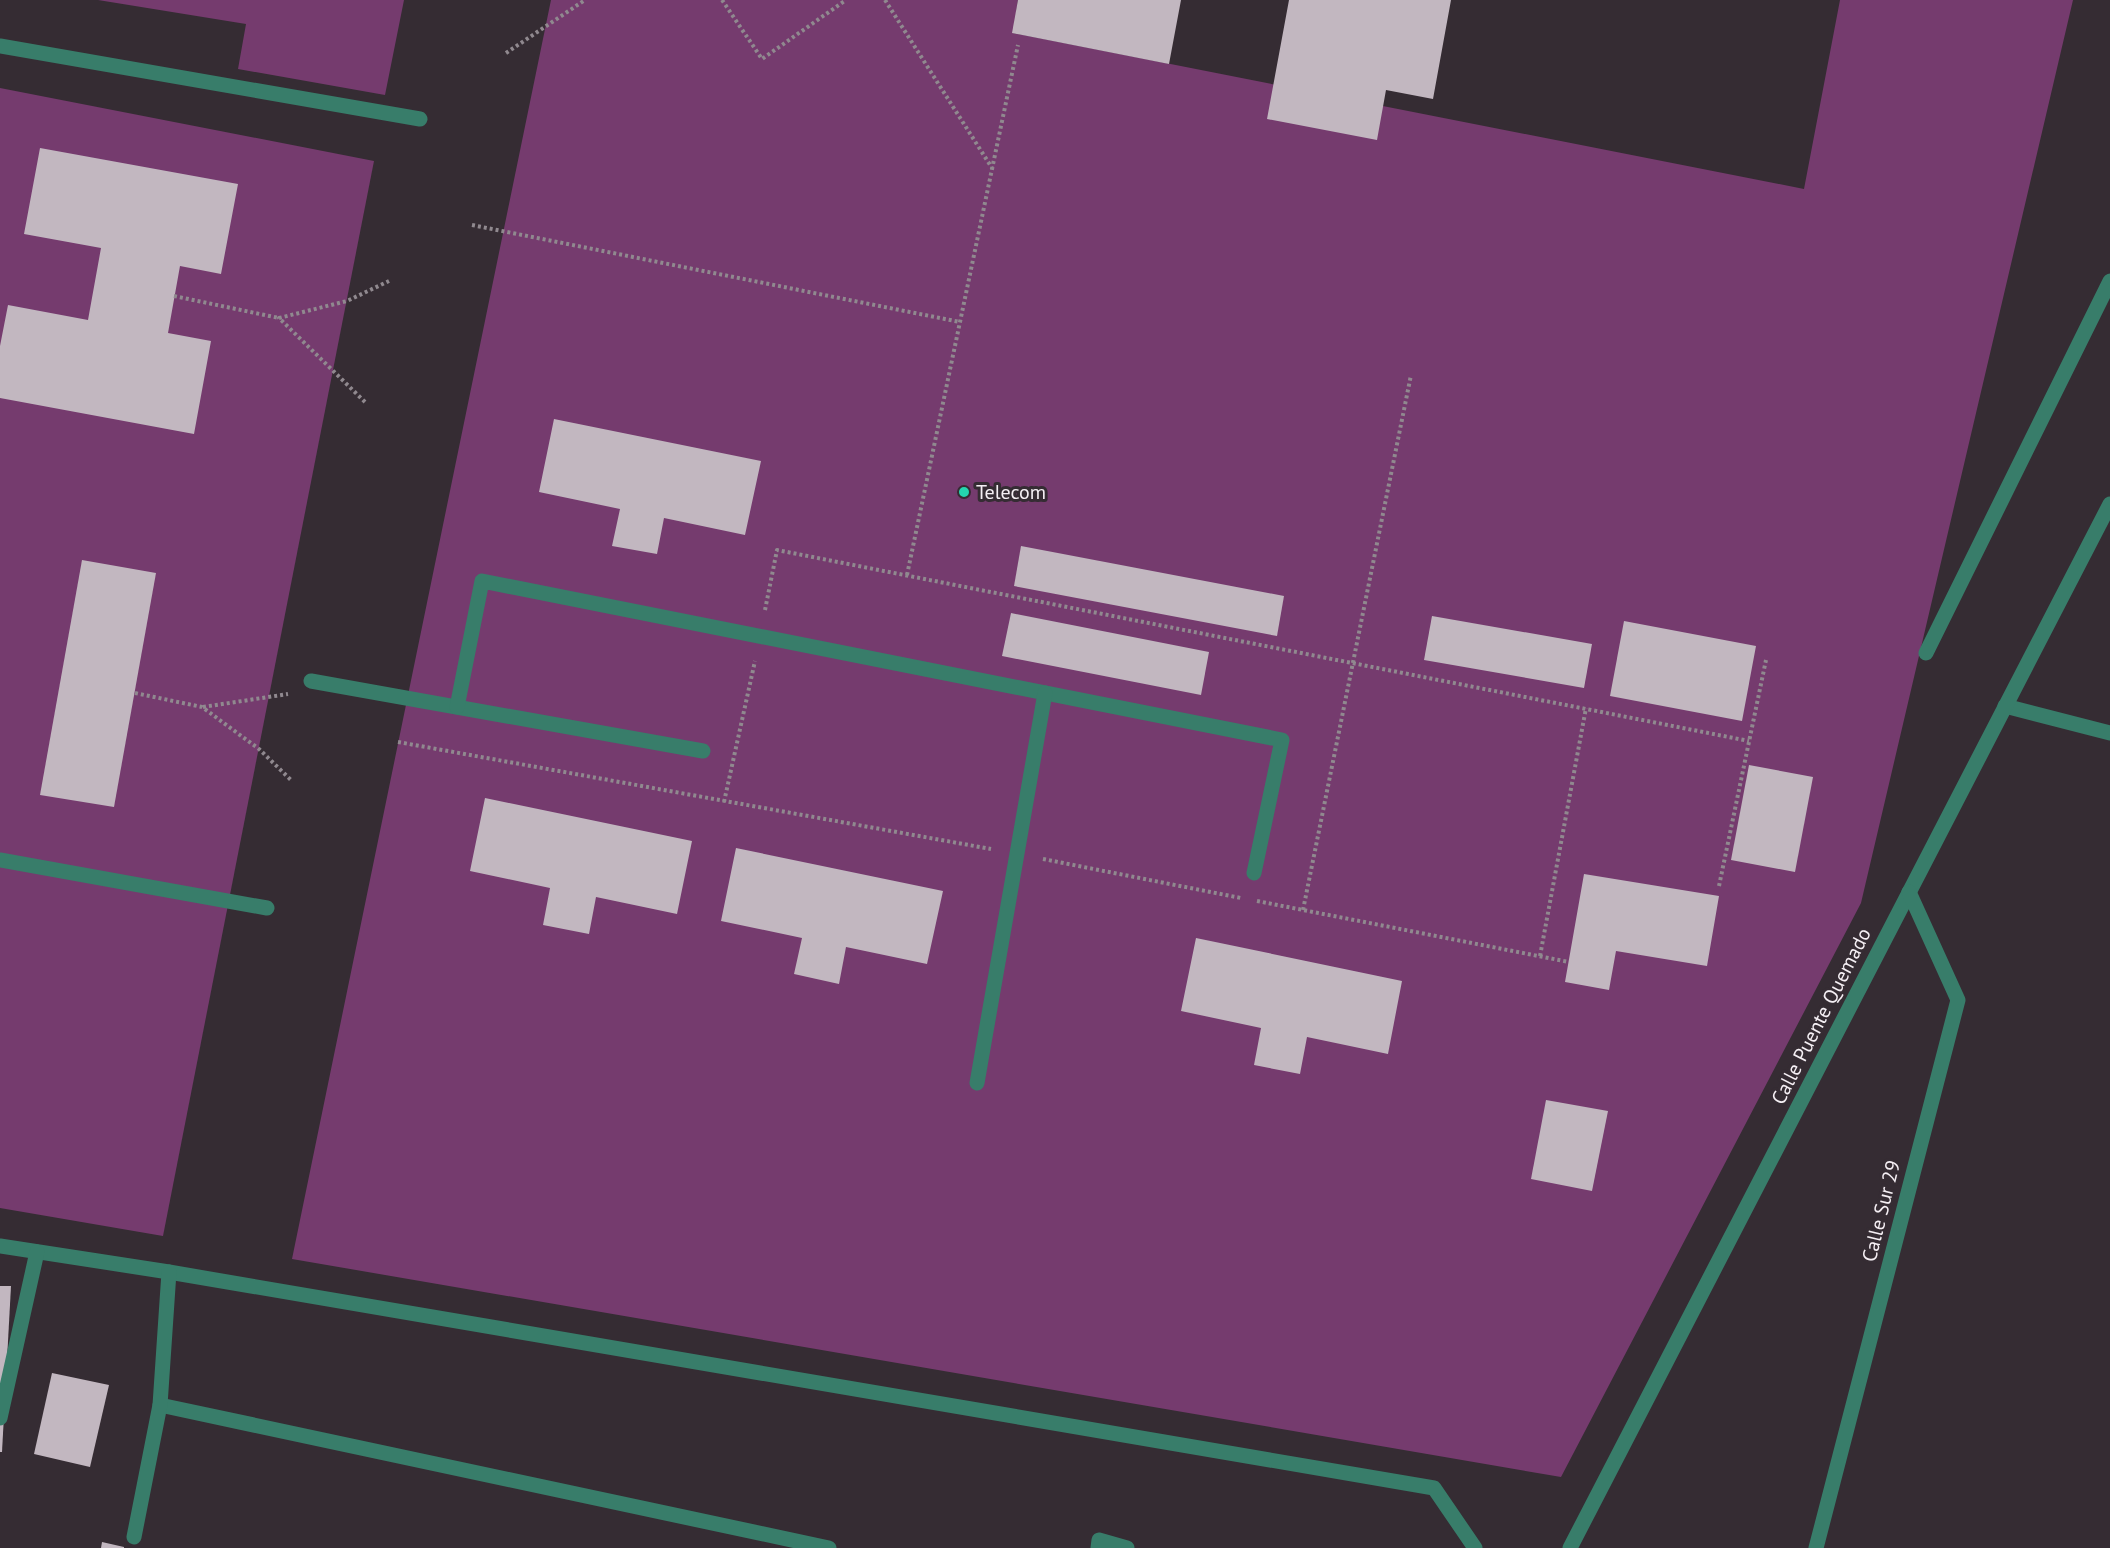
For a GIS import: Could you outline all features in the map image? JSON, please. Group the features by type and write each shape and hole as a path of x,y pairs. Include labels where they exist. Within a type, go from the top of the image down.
{"street":[{"path":"0,46 420,119"},
{"path":"1926,653 2110,281"},
{"name":"Calle Puente Quemado","path":"1570,1548 2110,504"},
{"path":"457,707 482,581 1282,740 1254,873"},
{"path":"311,681 703,751"},
{"path":"977,1083 1045,693"},
{"path":"2005,706 2110,733"},
{"path":"0,860 267,908"},
{"name":"Calle Sur 29","path":"1816,1548 1958,1000 1909,892"},
{"path":"0,1246 169,1272 1434,1488 1475,1548"},
{"path":"0,1418 37,1251"},
{"path":"134,1537 160,1405 169,1272"},
{"path":"160,1405 829,1548"},
{"path":"1098,1548 1099,1540 1127,1548"}],"path":[{"path":"506,53 585,0"},
{"path":"722,0 762,59 846,0"},
{"path":"885,0 992,168"},
{"path":"907,575 1018,45"},
{"path":"472,225 960,322"},
{"path":"174,296 279,318 347,301 389,281"},
{"path":"279,318 365,402"},
{"path":"1303,910 1411,375"},
{"path":"724,801 777,550 1749,741"},
{"path":"1719,886 1766,660"},
{"path":"135,693 202,707 289,693"},
{"path":"202,707 259,749 292,781"},
{"path":"1540,956 1586,708"},
{"path":"398,742 1017,854 1569,962"}],"shaded area":[{"path":"98,0 404,0 385,95 238,69 246,24"},
{"path":"551,0 1018,0 1013,33 1804,189 1840,0 2073,0 1861,903 1561,1477 292,1259"},
{"path":"0,88 374,161 163,1236 0,1208"}],"building":[{"path":"1018,0 1181,0 1169,64 1012,33"},
{"path":"1289,0 1451,0 1433,99 1386,90 1377,140 1267,119"},
{"path":"40,148 238,184 221,274 180,266 168,333 211,341 194,434 0,398 0,346 8,305 88,320 101,248 24,234"},
{"path":"554,419 761,461 745,535 664,518 657,554 612,546 620,509 539,492"},
{"path":"1021,546 1284,596 1277,636 1014,586"},
{"path":"82,560 156,573 114,807 40,795"},
{"path":"1011,613 1209,652 1201,695 1002,656"},
{"path":"1432,616 1592,644 1584,688 1424,660"},
{"path":"1624,621 1756,646 1742,721 1610,696"},
{"path":"1749,765 1813,777 1795,872 1731,860"},
{"path":"485,798 692,841 677,914 596,897 589,934 543,925 550,888 470,871"},
{"path":"736,848 943,891 927,964 846,947 839,984 794,974 802,938 721,921"},
{"path":"1584,874 1719,896 1707,966 1616,951 1609,990 1565,982"},
{"path":"1196,938 1402,981 1388,1054 1307,1037 1300,1074 1254,1065 1261,1028 1181,1011"},
{"path":"1546,1100 1608,1111 1592,1191 1531,1179"},
{"path":"0,1286 11,1286 2,1452 0,1452"},
{"path":"52,1373 109,1385 90,1467 34,1454"},
{"path":"102,1542 124,1547 124,1548 101,1548"}],"place":[{"name":"Telecom","path":"964,492"}]}
